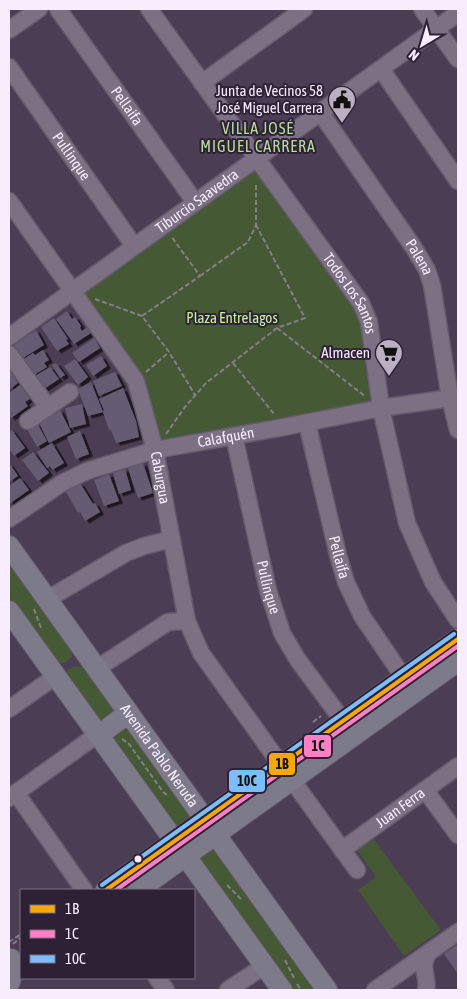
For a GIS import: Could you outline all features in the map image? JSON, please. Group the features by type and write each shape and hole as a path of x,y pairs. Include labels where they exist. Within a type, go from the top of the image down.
{"main road":[{"name":"Avenida Pablo Neruda","path":"9,546 39,601 96,669 327,990"},
{"path":"9,612 56,676 103,732 181,848 282,990"},
{"path":"288,768 343,721 404,678 455,650"},
{"path":"108,889 181,848 288,768 455,650"},
{"path":"103,732 123,717 132,718"},
{"path":"139,889 181,848"}],"street":[{"path":"9,30 39,9"},
{"name":"Pellaifa","path":"58,9 195,202"},
{"path":"202,83 304,9"},
{"path":"422,9 458,59"},
{"name":"Todos Los Santos","path":"156,11 202,83 361,303 369,322 381,408 406,523 433,582 458,620"},
{"name":"Tiburcio Saavedra","path":"9,337 458,13"},
{"name":"Pullinque","path":"9,67 134,246"},
{"path":"381,69 458,181"},
{"name":"Palena","path":"320,112 414,248 426,270 432,285 454,397 458,430"},
{"name":"Caburgua","path":"9,201 136,381 155,450 187,621 201,653 288,768 357,870"},
{"path":"9,354 48,407"},
{"path":"28,421 70,392"},
{"name":"Calafquén","path":"9,519 62,483 87,471 155,450 284,428 381,408 454,397"},
{"name":"Pellaifa","path":"307,423 346,582 362,616 404,678"},
{"name":"Pullinque","path":"234,436 268,590 282,633 298,660 343,721"},
{"path":"39,601 126,553 172,539"},
{"path":"96,669 168,622 187,621"},
{"path":"9,709 56,676"},
{"path":"83,889 12,796 103,732"},
{"name":"Juan Ferra","path":"342,850 458,766"},
{"path":"425,790 458,835"},
{"path":"375,990 458,932"},
{"path":"426,990 427,983 423,968 428,953"},
{"path":"228,990 264,966"},
{"path":"158,979 166,990"}],"path":[{"path":"142,316 248,242 256,225 256,158"},
{"path":"163,225 200,276"},
{"path":"155,450 185,406 206,383 277,328 306,318 256,225"},
{"path":"72,291 142,316 169,352 195,395"},
{"path":"277,328 381,408"},
{"path":"136,381 169,352"},
{"path":"233,363 284,428"},
{"path":"39,601 42,628"},
{"path":"103,732 118,736 129,744 163,792 168,795"},
{"path":"222,879 242,899"},
{"path":"12,962 20,938"},
{"path":"283,956 301,990"}],"green space":[{"name":"Plaza Entrelagos","path":"254,166 355,303 364,324 374,403 159,443 81,292"},
{"path":"9,559 73,648 72,657 65,663 56,663 9,597"},
{"path":"74,666 89,668 191,817 185,827 174,827 66,677 67,671"},
{"path":"372,837 441,930 404,956 358,890 376,877 357,850"},
{"path":"215,842 319,990 289,990 194,858"}],"building":[{"path":"67,311 72,319 75,317 82,331 90,325 94,331 74,344 56,319"},
{"path":"54,318 68,339 66,340 69,344 57,351 41,327"},
{"path":"36,330 44,345 23,358 14,345"},
{"path":"94,338 100,348 79,362 72,353"},
{"path":"43,350 49,360 44,363 47,367 34,375 24,359 33,353 35,355"},
{"path":"101,356 107,366 93,376 86,365"},
{"path":"75,359 88,377 78,385 64,366"},
{"path":"9,360 14,367 10,370 18,383 9,390"},
{"path":"56,363 65,375 60,378 52,365"},
{"path":"50,367 59,379 44,389 35,376"},
{"path":"115,372 122,386 99,396 93,381"},
{"path":"91,382 103,412 88,416 78,389"},
{"path":"20,385 30,399 25,402 28,406 11,418 9,415 9,393"},
{"path":"123,388 136,421 139,437 116,443 111,430 109,430 99,399"},
{"path":"82,404 86,424 70,428 65,408"},
{"path":"60,410 71,432 49,443 38,421"},
{"path":"37,423 47,441 37,447 27,429"},
{"path":"12,430 25,448 14,456 9,449 9,432"},
{"path":"80,431 89,454 76,459 67,437"},
{"path":"52,443 64,463 52,470 50,466 47,468 37,452"},
{"path":"33,452 49,473 38,481 22,460"},
{"path":"9,463 18,476 9,482"},
{"path":"143,463 153,493 138,498 128,468"},
{"path":"125,469 131,490 119,494 113,473"},
{"path":"109,474 119,501 104,506 94,480"},
{"path":"20,478 29,490 9,504 9,486"},
{"path":"80,483 100,512 85,521 66,492"},
{"path":"458,944 458,974 444,954"}],"transit line":[{"name":"10C","path":"102,885 454,634"},
{"name":"1B","path":"107,889 458,639"},
{"name":"1C","path":"117,889 458,646"}],"place":[{"name":"Junta de Vecinos 58 José Miguel Carrera","path":"342,124"},
{"name":"Almacen","path":"389,377"}],"district":[{"name":"VILLA JOSÉ MIGUEL CARRERA","path":"258,137"}]}
